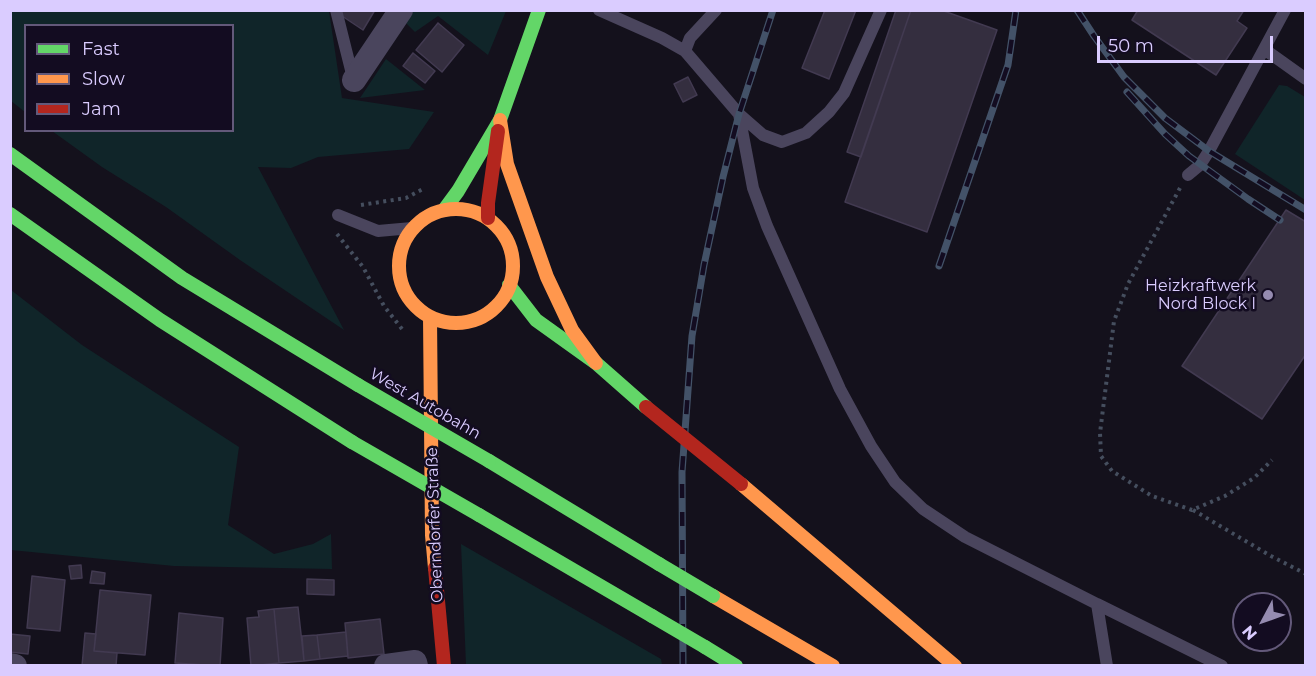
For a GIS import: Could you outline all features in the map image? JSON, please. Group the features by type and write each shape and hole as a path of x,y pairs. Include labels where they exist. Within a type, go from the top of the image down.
{"main road":[{"path":"444,210 458,191 500,120 539,10"},
{"path":"488,218 488,203 500,120"},
{"path":"500,120 507,164 547,277 572,330 596,363"},
{"name":"West Autobahn","path":"10,154 182,278 358,385 833,666"},
{"path":"453,208 472,210 488,218 501,230 509,244 513,260 512,276 499,304 488,314 467,322 445,322 430,317 416,308 405,294 399,277 398,259 403,243 412,228 424,217 453,208"},
{"path":"10,213 160,320 352,442 736,666"},
{"path":"509,285 536,320 596,363 955,666"},
{"name":"Oberndorfer Straße","path":"430,317 433,549 444,666"},
{"path":"454,339 467,322"},
{"name":"Oberndorfer Straße","path":"431,384 443,360"}],"street":[{"path":"354,80 401,10"},
{"path":"386,666 416,664"},
{"path":"10,665 15,666"}],"lane":[{"path":"336,10 354,80"},
{"path":"599,10 662,38 685,51 739,114 764,135 782,142 806,133 829,112 844,93 880,10"},
{"path":"685,51 690,38 716,10"},
{"path":"1188,176 1200,165 1209,151 1285,10"},
{"path":"1264,49 1305,79"},
{"path":"739,114 753,188 767,226 840,389 871,446 895,482 923,509 965,537 1222,666"},
{"path":"338,215 378,231 412,228"},
{"path":"1097,604 1107,666"}],"path":[{"path":"1188,176 1128,284 1114,321 1100,433 1101,456 1112,471 1152,496 1192,510 1305,574"},
{"path":"1192,510 1225,496 1254,478 1272,460"}],"green space":[{"path":"11,11 329,11 342,98 434,112 409,149 318,157 291,168 258,167 344,330 53,132 234,132 234,24 24,24 24,111 11,101"},
{"path":"412,11 506,11 488,55 438,16 415,32 406,23"},
{"path":"386,59 425,90 360,98"},
{"path":"1279,85 1287,86 1305,97 1305,200 1235,154"},
{"path":"11,290 82,345 239,447 228,525 274,554 313,544 331,534 332,569 174,566 11,550"},
{"path":"461,544 661,659 662,665 466,665"}],"building":[{"path":"341,10 375,10 363,30 339,14"},
{"path":"825,10 856,10 829,79 802,68"},
{"path":"896,10 911,10 861,157 847,152"},
{"path":"911,10 941,10 997,30 927,232 845,202"},
{"path":"1138,10 1244,10 1237,21 1247,28 1216,75 1132,20"},
{"path":"438,23 464,45 442,72 416,50"},
{"path":"413,53 435,71 425,83 403,66"},
{"path":"688,77 697,95 683,102 674,84"},
{"name":"Heizkraftwerk Nord Block I","path":"1286,210 1306,222 1306,354 1262,419 1182,366"},
{"path":"81,565 82,578 71,579 69,566"},
{"path":"92,571 105,573 104,584 90,583"},
{"path":"32,576 65,580 60,631 27,628"},
{"path":"307,579 334,580 334,595 307,594"},
{"path":"100,590 151,595 145,655 94,651"},
{"path":"298,607 304,661 279,663 274,609"},
{"path":"274,609 279,663 251,666 247,618 259,617 258,611"},
{"path":"179,613 223,618 220,666 175,663"},
{"path":"380,619 384,654 348,658 345,623"},
{"path":"346,632 348,656 320,659 317,635"},
{"path":"85,633 96,634 94,651 117,653 116,666 82,666"},
{"path":"10,634 30,636 28,654 10,652"},
{"path":"317,635 320,659 304,661 302,636"}],"railway":[{"path":"683,666 682,472 692,336 704,265 723,177 739,114 773,10"},
{"path":"939,266 1008,65 1016,10"},
{"path":"1077,10 1124,77 1165,118 1209,151 1306,210"},
{"path":"1127,92 1165,134 1189,156 1280,220"}],"traffic: fast":[{"path":"444,210 458,191 500,120 539,10"},
{"path":"10,154 182,278 358,385"},
{"path":"10,214 160,320 352,442"},
{"path":"509,285 536,320 596,363 646,407"},
{"path":"358,385 489,461"},
{"path":"352,442 479,515"},
{"path":"489,461 659,564"},
{"path":"479,515 652,616"},
{"path":"659,564 713,596"},
{"path":"652,616 705,647"},
{"path":"705,647 736,666"}],"traffic: slow":[{"path":"500,120 507,164 547,277 572,330 596,363"},
{"path":"456,209 478,213 497,225 509,244 513,266 509,288 497,307 478,319 456,323 434,319 415,307 403,288 399,266 403,244 415,225 434,213 456,209"},
{"path":"430,317 432,535 435,568"},
{"path":"741,484 955,666"},
{"path":"713,596 833,666"}],"traffic: jam":[{"path":"488,218 498,131"},
{"path":"646,407 741,484"},
{"path":"435,568 444,666"}],"place":[{"name":"Heizkraftwerk Nord Block I","path":"1268,295"}]}
